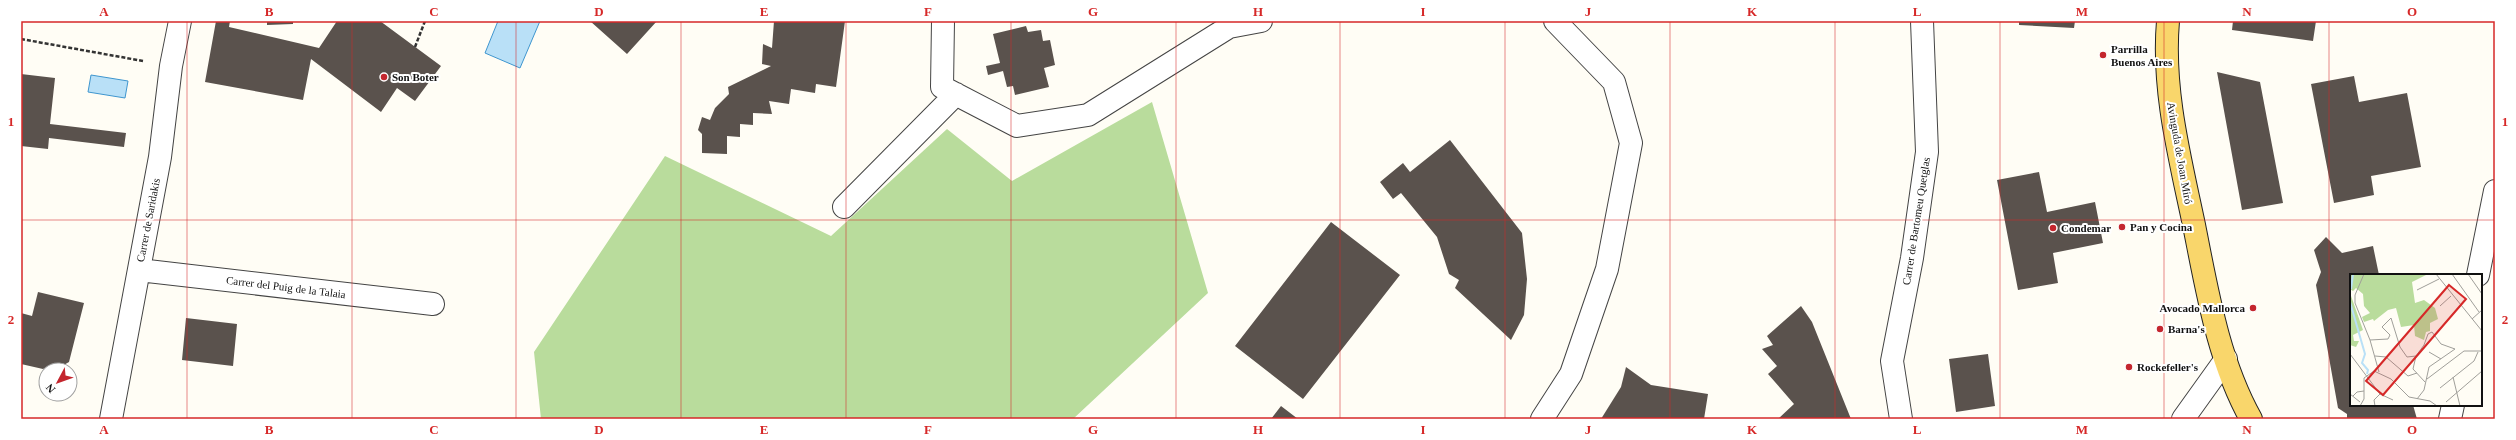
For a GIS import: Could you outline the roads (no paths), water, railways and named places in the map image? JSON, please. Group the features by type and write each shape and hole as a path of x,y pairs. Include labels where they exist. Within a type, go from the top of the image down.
{"main road":[{"name":"Avinguda de Joan Miró","path":"2168,21 2169,82 2174,130 2211,308 2236,392 2251,419"}],"street":[{"name":"Carrer de Saridakis","path":"111,419 160,158 171,66 180,21"},
{"path":"943,21 942,87 1017,126 1088,115 1229,27 1261,21"},
{"path":"1542,419 1571,374 1607,269 1631,143 1614,82 1555,21"},
{"name":"Carrer de Bartomeu Quetglas","path":"1901,419 1892,360 1912,258 1927,152 1922,21"},
{"path":"844,207 956,94"},
{"path":"2478,274 2495,191"},
{"name":"Carrer del Puig de la Talaia","path":"139,270 433,304"},
{"path":"2183,419 2226,359"},
{"path":"2450,419 2453,406"}],"water":[{"path":"498,21 540,21 520,68 485,53"},
{"path":"91,75 128,81 125,98 88,92"}],"place":[{"name":"Parrilla Buenos Aires","path":"2103,55"},
{"name":"Son Boter","path":"384,77"},
{"name":"Pan y Cocina","path":"2122,227"},
{"name":"Condemar","path":"2053,228"},
{"name":"Avocado Mallorca","path":"2253,308"},
{"name":"Barna's","path":"2160,329"},
{"name":"Rockefeller's","path":"2129,367"}]}
